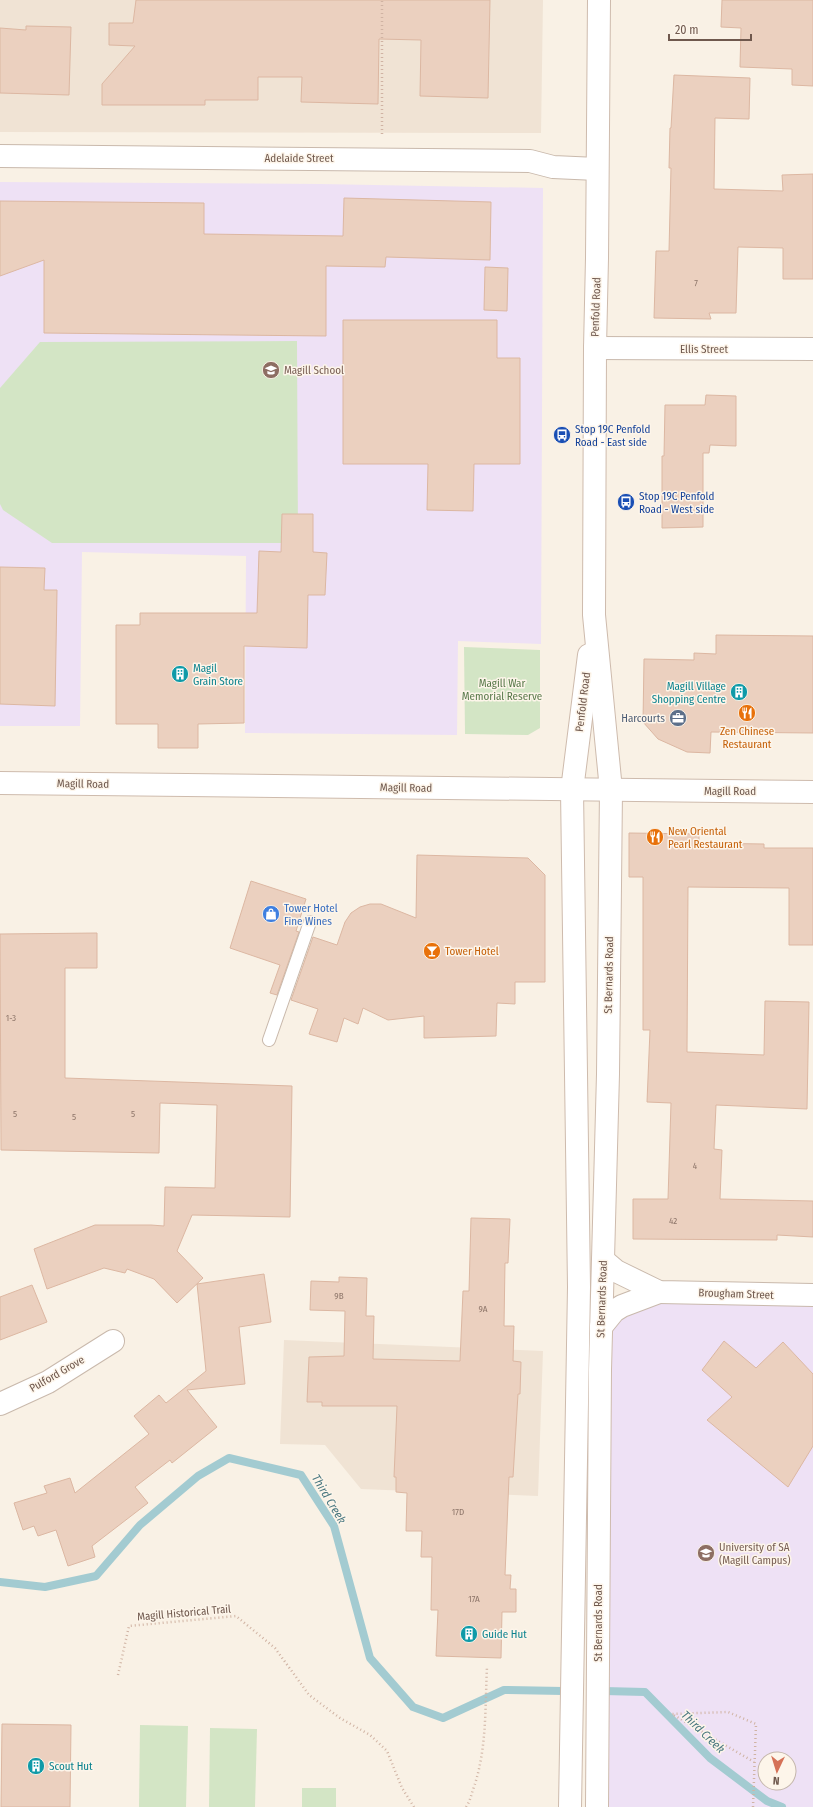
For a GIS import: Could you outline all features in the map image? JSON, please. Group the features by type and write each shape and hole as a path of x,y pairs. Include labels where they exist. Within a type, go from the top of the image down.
{"main road":[{"name":"Penfold Road","path":"599,0 594,615 611,790"},
{"name":"Adelaide Street","path":"0,156 382,158 530,161 553,167 597,169"},
{"name":"Ellis Street","path":"595,348 813,349"},
{"name":"Penfold Road","path":"572,790 594,615"},
{"name":"Magill Road","path":"0,783 813,792"},
{"name":"St Bernards Road","path":"570,1807 579,1293 572,790"},
{"name":"St Bernards Road","path":"596,1807 598,1736 601,1327 608,1074 611,790"},
{"name":"Brougham Street","path":"603,1260 616,1271 660,1292"},
{"name":"Brougham Street","path":"601,1327 614,1311 622,1306 660,1292 813,1295"},
{"name":"Pulford Grove","path":"0,1404 48,1382 113,1341"}],"lane":[{"path":"269,1040 310,922"}],"path":[{"path":"382,0 382,158"},
{"name":"Magill Historical Trail","path":"118,1675 129,1626 236,1616 275,1648 309,1695 340,1718 370,1735 387,1751 402,1788 414,1807"},
{"path":"466,1807 472,1797 478,1775 484,1737 487,1667"},
{"path":"753,1807 756,1724 728,1712 672,1714 754,1762"}],"shaded area":[{"path":"0,0 543,0 541,133 0,132"},
{"name":"Magill School","path":"0,182 320,184 543,188 541,644 458,641 457,735 245,733 246,556 82,552 80,726 0,726"},
{"name":"University of SA (Magill Campus)","path":"813,1295 813,1807 597,1807 601,1327 631,1302"},
{"path":"284,1340 543,1351 538,1496 361,1489 325,1445 280,1444"}],"green space":[{"path":"297,341 298,543 52,543 3,510 0,504 0,388 40,342"},
{"name":"Magill War Memorial Reserve","path":"464,647 540,650 540,728 528,735 465,734"},
{"path":"140,1725 188,1726 186,1807 139,1807"},
{"path":"210,1728 257,1729 255,1807 209,1807"},
{"path":"302,1788 336,1788 336,1807 302,1807"}],"building":[{"path":"136,0 490,0 488,98 420,96 421,40 379,39 378,104 301,102 302,77 258,77 258,100 205,100 205,105 102,105 102,84 135,46 109,45 109,23 133,23"},
{"path":"722,0 813,0 813,86 792,85 792,69 740,67 741,28 721,27"},
{"path":"26,26 71,27 69,95 0,93 0,28 26,30"},
{"path":"674,75 750,78 749,119 715,118 714,189 783,191 782,175 813,174 813,279 783,279 783,248 738,247 736,313 709,313 711,319 654,318 656,251 669,251 671,168 669,168 670,128"},
{"path":"344,198 491,202 490,260 386,257 385,267 326,266 326,336 44,333 44,260 0,276 0,201 204,203 204,234 343,236"},
{"path":"485,267 508,268 507,311 484,310"},
{"path":"343,320 497,320 497,358 520,358 520,464 474,464 473,511 427,510 428,464 343,464"},
{"path":"706,395 736,396 736,446 710,445 709,453 703,453 703,527 662,528 662,456 664,456 665,405 705,405"},
{"name":"Magil Grain Store","path":"282,514 313,514 313,552 327,553 325,595 308,595 307,648 244,646 244,723 198,724 198,748 158,748 158,724 116,724 116,625 140,625 140,613 257,613 259,551 281,552"},
{"path":"0,567 45,568 44,590 57,590 55,706 0,704"},
{"path":"716,635 813,636 813,733 711,732 710,753 687,752 658,739 643,722 644,659 694,660 694,653 716,654"},
{"path":"629,833 699,834 699,843 764,844 764,848 813,848 813,945 789,945 789,888 688,887 687,1052 764,1055 765,1001 809,1002 807,1109 716,1105 714,1149 722,1150 720,1199 813,1201 813,1237 777,1235 777,1240 633,1239 633,1199 668,1199 671,1103 647,1102 650,1030 643,1030 643,877 629,877"},
{"name":"Tower Hotel","path":"417,855 528,858 545,875 545,982 515,982 515,1004 497,1003 496,1036 424,1038 424,1016 388,1020 363,1008 358,1024 344,1018 337,1042 309,1034 318,1009 291,1000 313,937 337,945 345,922 351,913 360,907 370,904 381,904 416,918"},
{"name":"Tower Hotel Fine Wines","path":"251,881 306,899 296,931 299,932 277,995 270,993 280,965 230,948"},
{"path":"97,933 97,968 65,968 65,1078 292,1086 290,1217 192,1215 177,1251 203,1278 177,1303 154,1279 127,1269 125,1273 104,1268 47,1289 34,1249 95,1225 164,1226 165,1187 215,1188 217,1105 160,1103 159,1153 1,1150 0,934"},
{"path":"471,1218 510,1219 508,1263 505,1263 504,1326 514,1326 513,1361 521,1362 520,1394 518,1394 513,1477 509,1477 505,1575 511,1575 510,1589 516,1589 516,1612 502,1612 501,1658 436,1656 438,1610 431,1610 432,1557 421,1557 422,1531 406,1531 407,1493 396,1492 396,1477 394,1477 397,1406 322,1406 322,1402 307,1402 309,1357 344,1356 345,1311 310,1310 311,1281 339,1282 339,1277 367,1278 366,1316 374,1316 373,1359 460,1361 463,1291 469,1291"},
{"path":"264,1274 271,1322 239,1327 245,1384 187,1390 217,1427 172,1463 170,1460 135,1487 148,1503 92,1546 95,1557 68,1566 56,1530 38,1536 34,1526 23,1530 14,1503 47,1493 44,1486 70,1478 75,1493 149,1434 134,1416 159,1395 166,1403 206,1371 197,1284"},
{"path":"32,1285 47,1322 0,1340 0,1297"},
{"path":"724,1341 756,1368 783,1342 813,1374 813,1446 788,1487 707,1420 732,1397 702,1370"},
{"name":"Scout Hut","path":"2,1724 71,1725 70,1807 1,1807"}],"waterway":[{"name":"Third Creek","path":"0,1582 45,1587 96,1576 140,1525 198,1476 229,1458 301,1475 334,1526 370,1658 413,1707 443,1718 504,1690 563,1691"},
{"name":"Third Creek","path":"604,1691 645,1692 710,1758 767,1801 782,1807"}],"place":[{"name":"Magill School","path":"271,370"},
{"name":"Stop 19C Penfold Road - East side","path":"562,435"},
{"name":"Stop 19C Penfold Road - West side","path":"626,502"},
{"name":"Magil Grain Store","path":"180,674"},
{"name":"Magill Village Shopping Centre","path":"739,692"},
{"name":"Zen Chinese Restaurant","path":"747,713"},
{"name":"Harcourts","path":"678,718"},
{"name":"New Oriental Pearl Restaurant","path":"655,837"},
{"name":"Tower Hotel Fine Wines","path":"271,914"},
{"name":"Tower Hotel","path":"432,951"},
{"name":"University of SA (Magill Campus)","path":"706,1553"},
{"name":"Guide Hut","path":"469,1634"},
{"name":"Scout Hut","path":"36,1766"}]}
